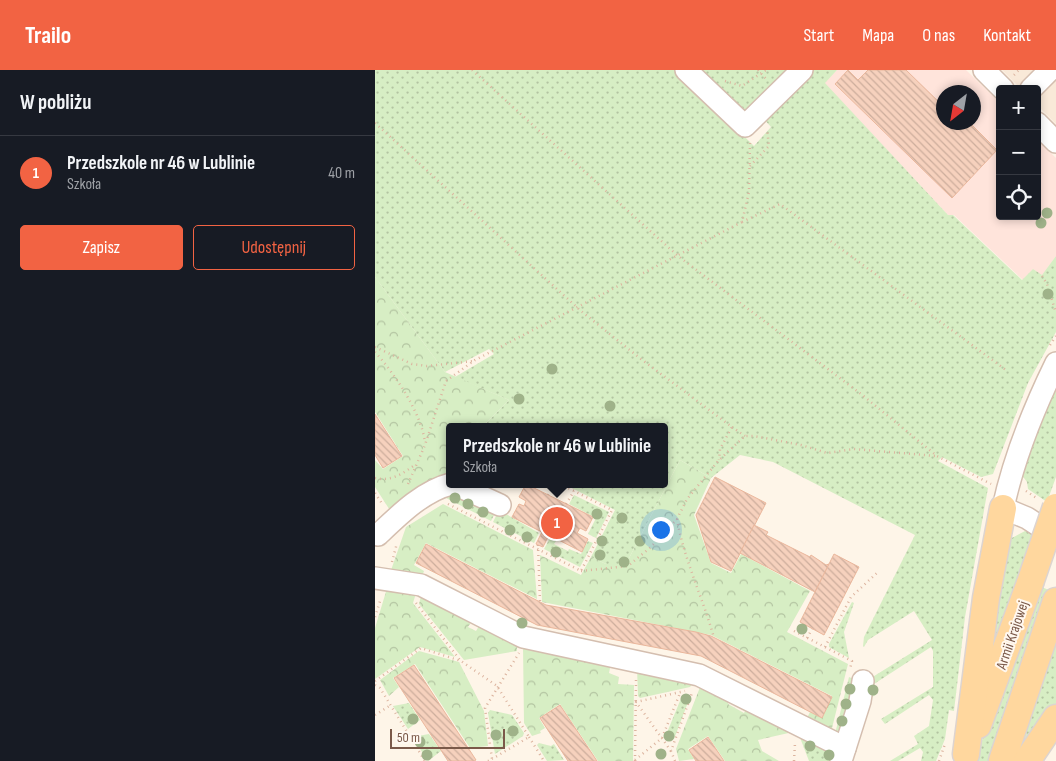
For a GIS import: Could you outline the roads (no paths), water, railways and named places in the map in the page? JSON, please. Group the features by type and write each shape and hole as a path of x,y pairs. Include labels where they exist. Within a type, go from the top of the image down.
{"main road":[{"path":"957,757 986,598 1000,498"},
{"name":"Armii Krajowej","path":"957,757 990,697 1056,507"},
{"name":"Armii Krajowej","path":"1002,761 1056,601"},
{"path":"1027,761 1056,718"}],"street":[{"path":"686,70 745,126 802,70"},
{"path":"984,70 999,85"},
{"path":"1035,85 1050,70"},
{"path":"1041,127 1056,142"},
{"path":"1056,363 1024,434 1000,498 1056,537"},
{"path":"376,537 400,514 442,486 449,490 500,505"},
{"path":"381,579 421,585 523,637 699,674 843,754 860,701 855,678"}],"place":[{"name":"Przedszkole nr 46 w Lublinie","path":"557,523"}]}
